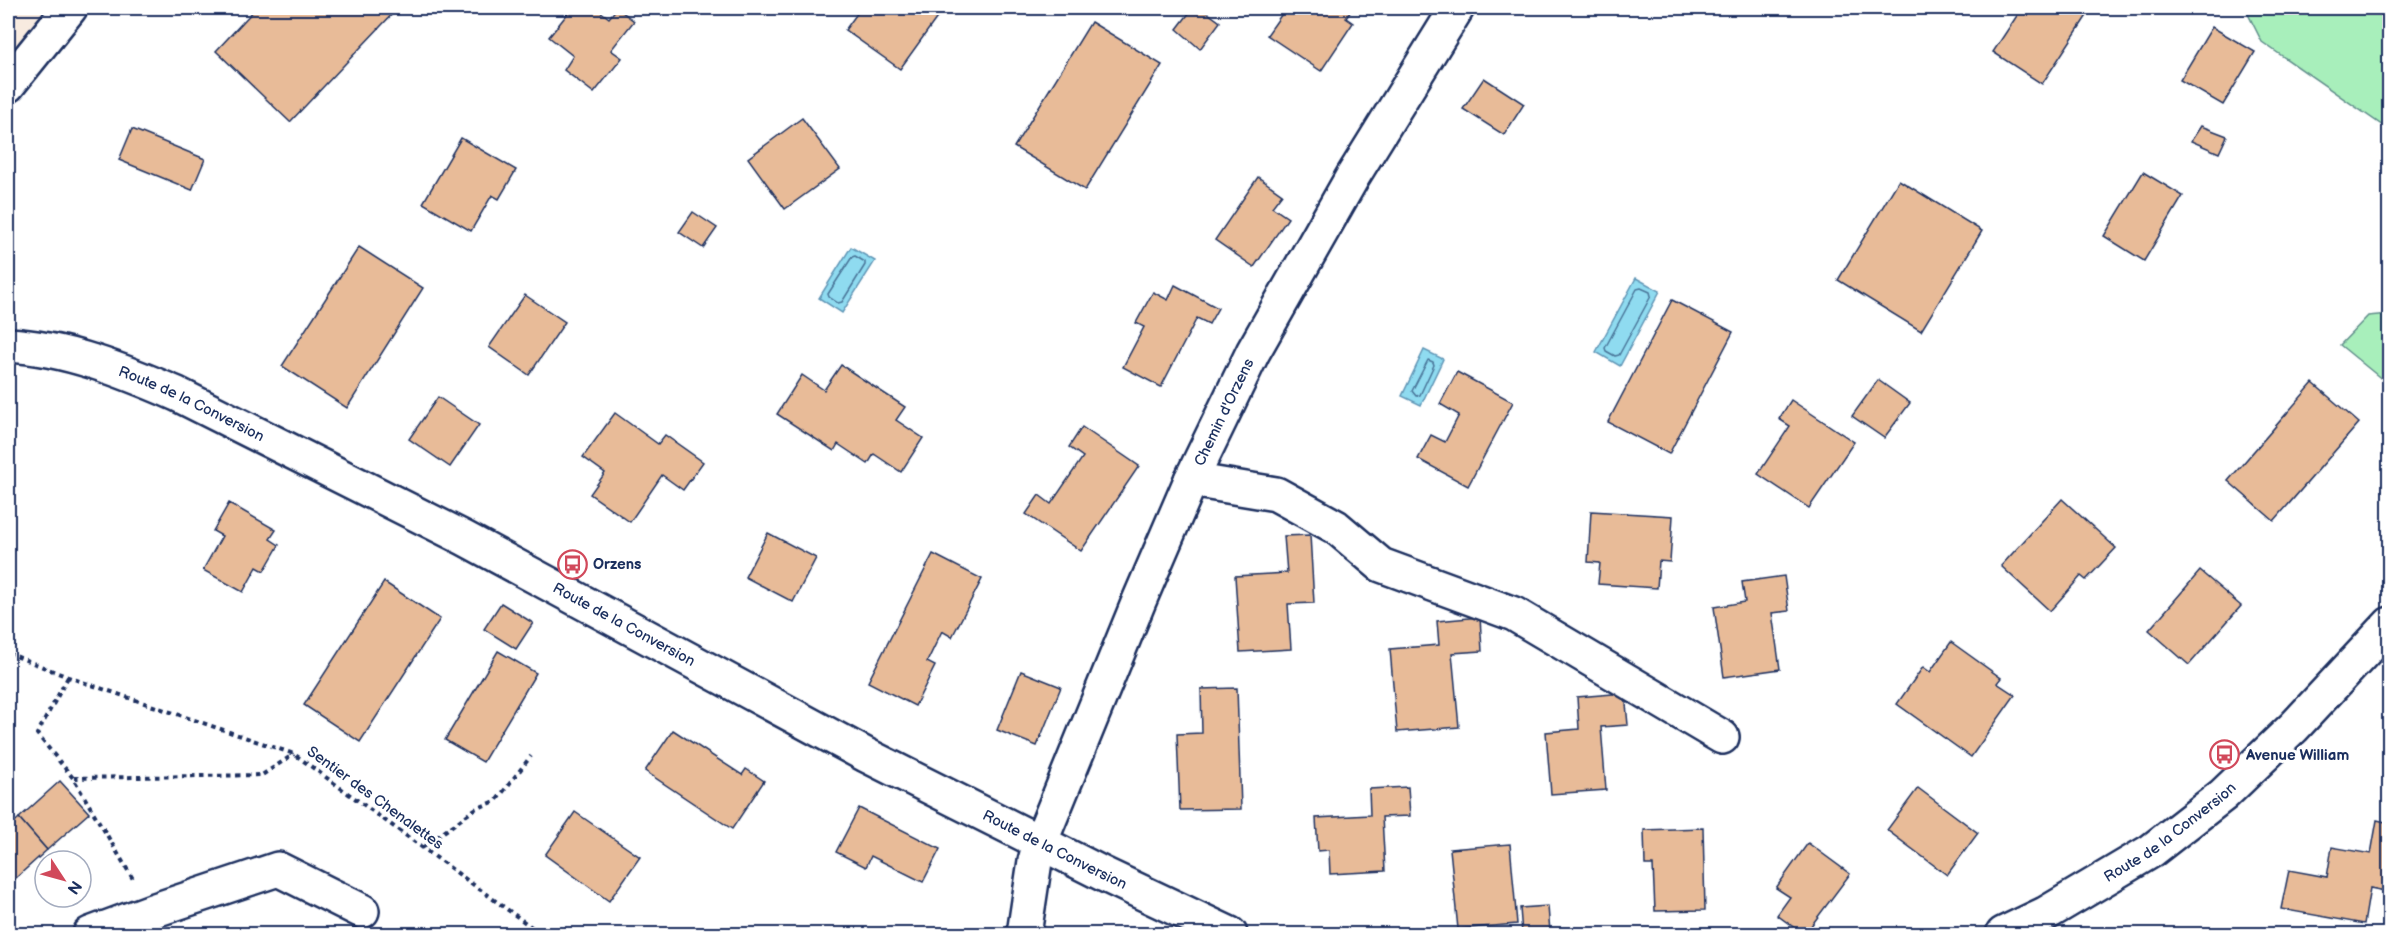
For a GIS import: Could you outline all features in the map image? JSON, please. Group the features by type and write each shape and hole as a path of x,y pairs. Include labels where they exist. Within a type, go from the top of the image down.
{"main road":[{"path":"8,85 70,8"},
{"name":"Chemin d'Orzens","path":"1024,934 1035,861 1041,843 1139,601 1191,480 1253,352 1353,176 1458,8"},
{"name":"Route de la Conversion","path":"8,345 21,345 79,358 177,394 464,538 805,723 1041,843 1230,934"},
{"path":"1191,480 1276,494 1336,527 1381,565 1514,614 1722,737"},
{"name":"Route de la Conversion","path":"2003,934 2045,914 2151,851 2215,801 2294,727 2390,624"},
{"path":"90,934 278,869 362,911"}],"path":[{"name":"Sentier des Chenalettes","path":"8,654 68,677 294,754 541,934"},
{"path":"68,677 37,734 73,778 152,911"},
{"path":"73,778 262,775 294,754"},
{"path":"422,848 475,808 496,801 531,756"}],"shaded area":[{"path":"8,8 54,8 8,68"}],"green space":[{"path":"2245,8 2389,8 2389,130 2262,42"},
{"path":"2390,314 2389,385 2340,345 2368,316"}],"water":[{"path":"851,247 875,261 842,313 819,298"},
{"path":"1636,278 1660,291 1620,366 1596,352"},
{"path":"1424,350 1443,359 1421,405 1402,396"}],"building":[{"path":"256,8 398,8 290,122 216,51"},
{"path":"572,8 596,8 609,18 617,8 634,21 611,50 622,58 594,93 564,70 573,56 549,37"},
{"path":"861,8 944,8 900,69 845,30"},
{"path":"1193,8 1201,8 1220,22 1200,49 1177,29"},
{"path":"1286,8 1353,8 1346,18 1353,23 1321,71 1267,35"},
{"path":"2022,8 2092,8 2042,84 1993,52"},
{"path":"1091,22 1162,65 1085,190 1014,147"},
{"path":"2212,27 2255,52 2223,105 2180,80"},
{"path":"1484,78 1524,104 1504,135 1463,109"},
{"path":"802,118 840,169 785,209 748,158"},
{"path":"2201,126 2227,136 2219,153 2191,141"},
{"path":"132,129 205,159 192,190 119,160"},
{"path":"461,138 516,170 499,199 492,195 471,231 423,203"},
{"path":"2143,172 2183,196 2144,261 2104,236"},
{"path":"1258,177 1282,194 1272,207 1288,218 1254,267 1215,240"},
{"path":"1899,180 1982,231 1921,331 1838,280"},
{"path":"693,212 717,228 703,248 679,232"},
{"path":"359,247 423,288 347,408 282,366"},
{"path":"1175,285 1218,308 1209,324 1197,318 1161,387 1123,367 1144,327 1136,323 1153,292 1168,300"},
{"path":"525,295 565,322 529,375 489,347"},
{"path":"1672,300 1733,332 1669,454 1608,422"},
{"path":"841,365 905,407 896,420 923,438 901,472 874,454 868,464 838,444 834,451 777,414 802,375 824,390"},
{"path":"1457,372 1513,402 1468,486 1418,459 1431,435 1445,442 1459,415 1440,404"},
{"path":"1878,380 1910,403 1884,438 1852,416"},
{"path":"2313,383 2359,423 2274,521 2228,481"},
{"path":"438,397 479,425 450,467 409,439"},
{"path":"1791,400 1854,442 1809,508 1758,474 1790,426 1779,419"},
{"path":"615,413 658,444 665,435 703,462 683,490 662,475 630,522 590,494 605,473 583,457"},
{"path":"1082,427 1139,466 1081,551 1026,514 1039,495 1051,504 1083,457 1069,447"},
{"path":"2062,499 2116,548 2086,580 2081,576 2050,611 2001,566"},
{"path":"229,503 276,530 270,539 279,545 264,571 257,567 243,592 203,570 222,536 213,531"},
{"path":"1591,511 1673,516 1670,562 1659,561 1657,588 1598,584 1600,563 1588,562"},
{"path":"768,533 816,558 793,602 745,577"},
{"path":"1310,535 1314,603 1288,604 1291,649 1240,652 1235,576 1287,573 1284,536"},
{"path":"933,554 982,579 952,637 942,631 927,662 935,666 915,706 868,682"},
{"path":"2200,571 2241,606 2189,665 2149,630"},
{"path":"1784,576 1789,611 1772,613 1780,669 1724,677 1714,607 1745,602 1742,582"},
{"path":"384,582 440,619 360,742 304,705"},
{"path":"501,603 533,623 516,649 484,629"},
{"path":"1480,617 1482,651 1452,653 1459,727 1397,732 1390,649 1439,645 1437,621"},
{"path":"1951,642 2001,678 1997,683 2015,695 1971,757 1897,704 1923,667 1930,672"},
{"path":"498,651 536,673 483,762 445,740"},
{"path":"1021,671 1061,687 1037,746 997,730"},
{"path":"1237,688 1241,809 1180,810 1177,734 1202,733 1201,689"},
{"path":"1625,693 1628,725 1601,727 1606,790 1551,794 1546,732 1579,729 1577,697"},
{"path":"673,730 742,775 746,769 764,781 732,829 645,771"},
{"path":"60,781 89,813 48,849 19,818"},
{"path":"1408,787 1410,816 1382,817 1385,871 1330,874 1329,850 1318,851 1316,818 1370,815 1369,789"},
{"path":"1918,788 1978,833 1947,875 1887,830"},
{"path":"859,808 940,849 923,882 871,856 866,867 836,852"},
{"path":"575,812 640,857 609,901 545,855"},
{"path":"19,818 46,849 33,849 33,863 8,885 8,828"},
{"path":"2377,820 2390,823 2390,892 2370,888 2364,924 2281,909 2289,870 2327,877 2332,847 2371,854"},
{"path":"1703,828 1705,910 1655,911 1653,865 1645,865 1644,830"},
{"path":"1808,843 1850,874 1803,934 1777,915 1790,897 1776,888"},
{"path":"1510,844 1517,924 1458,929 1450,849"},
{"path":"1548,906 1550,932 1522,934 1520,908"}],"place":[{"name":"Orzens","path":"572,564"},
{"name":"Avenue William","path":"2225,755"}]}
